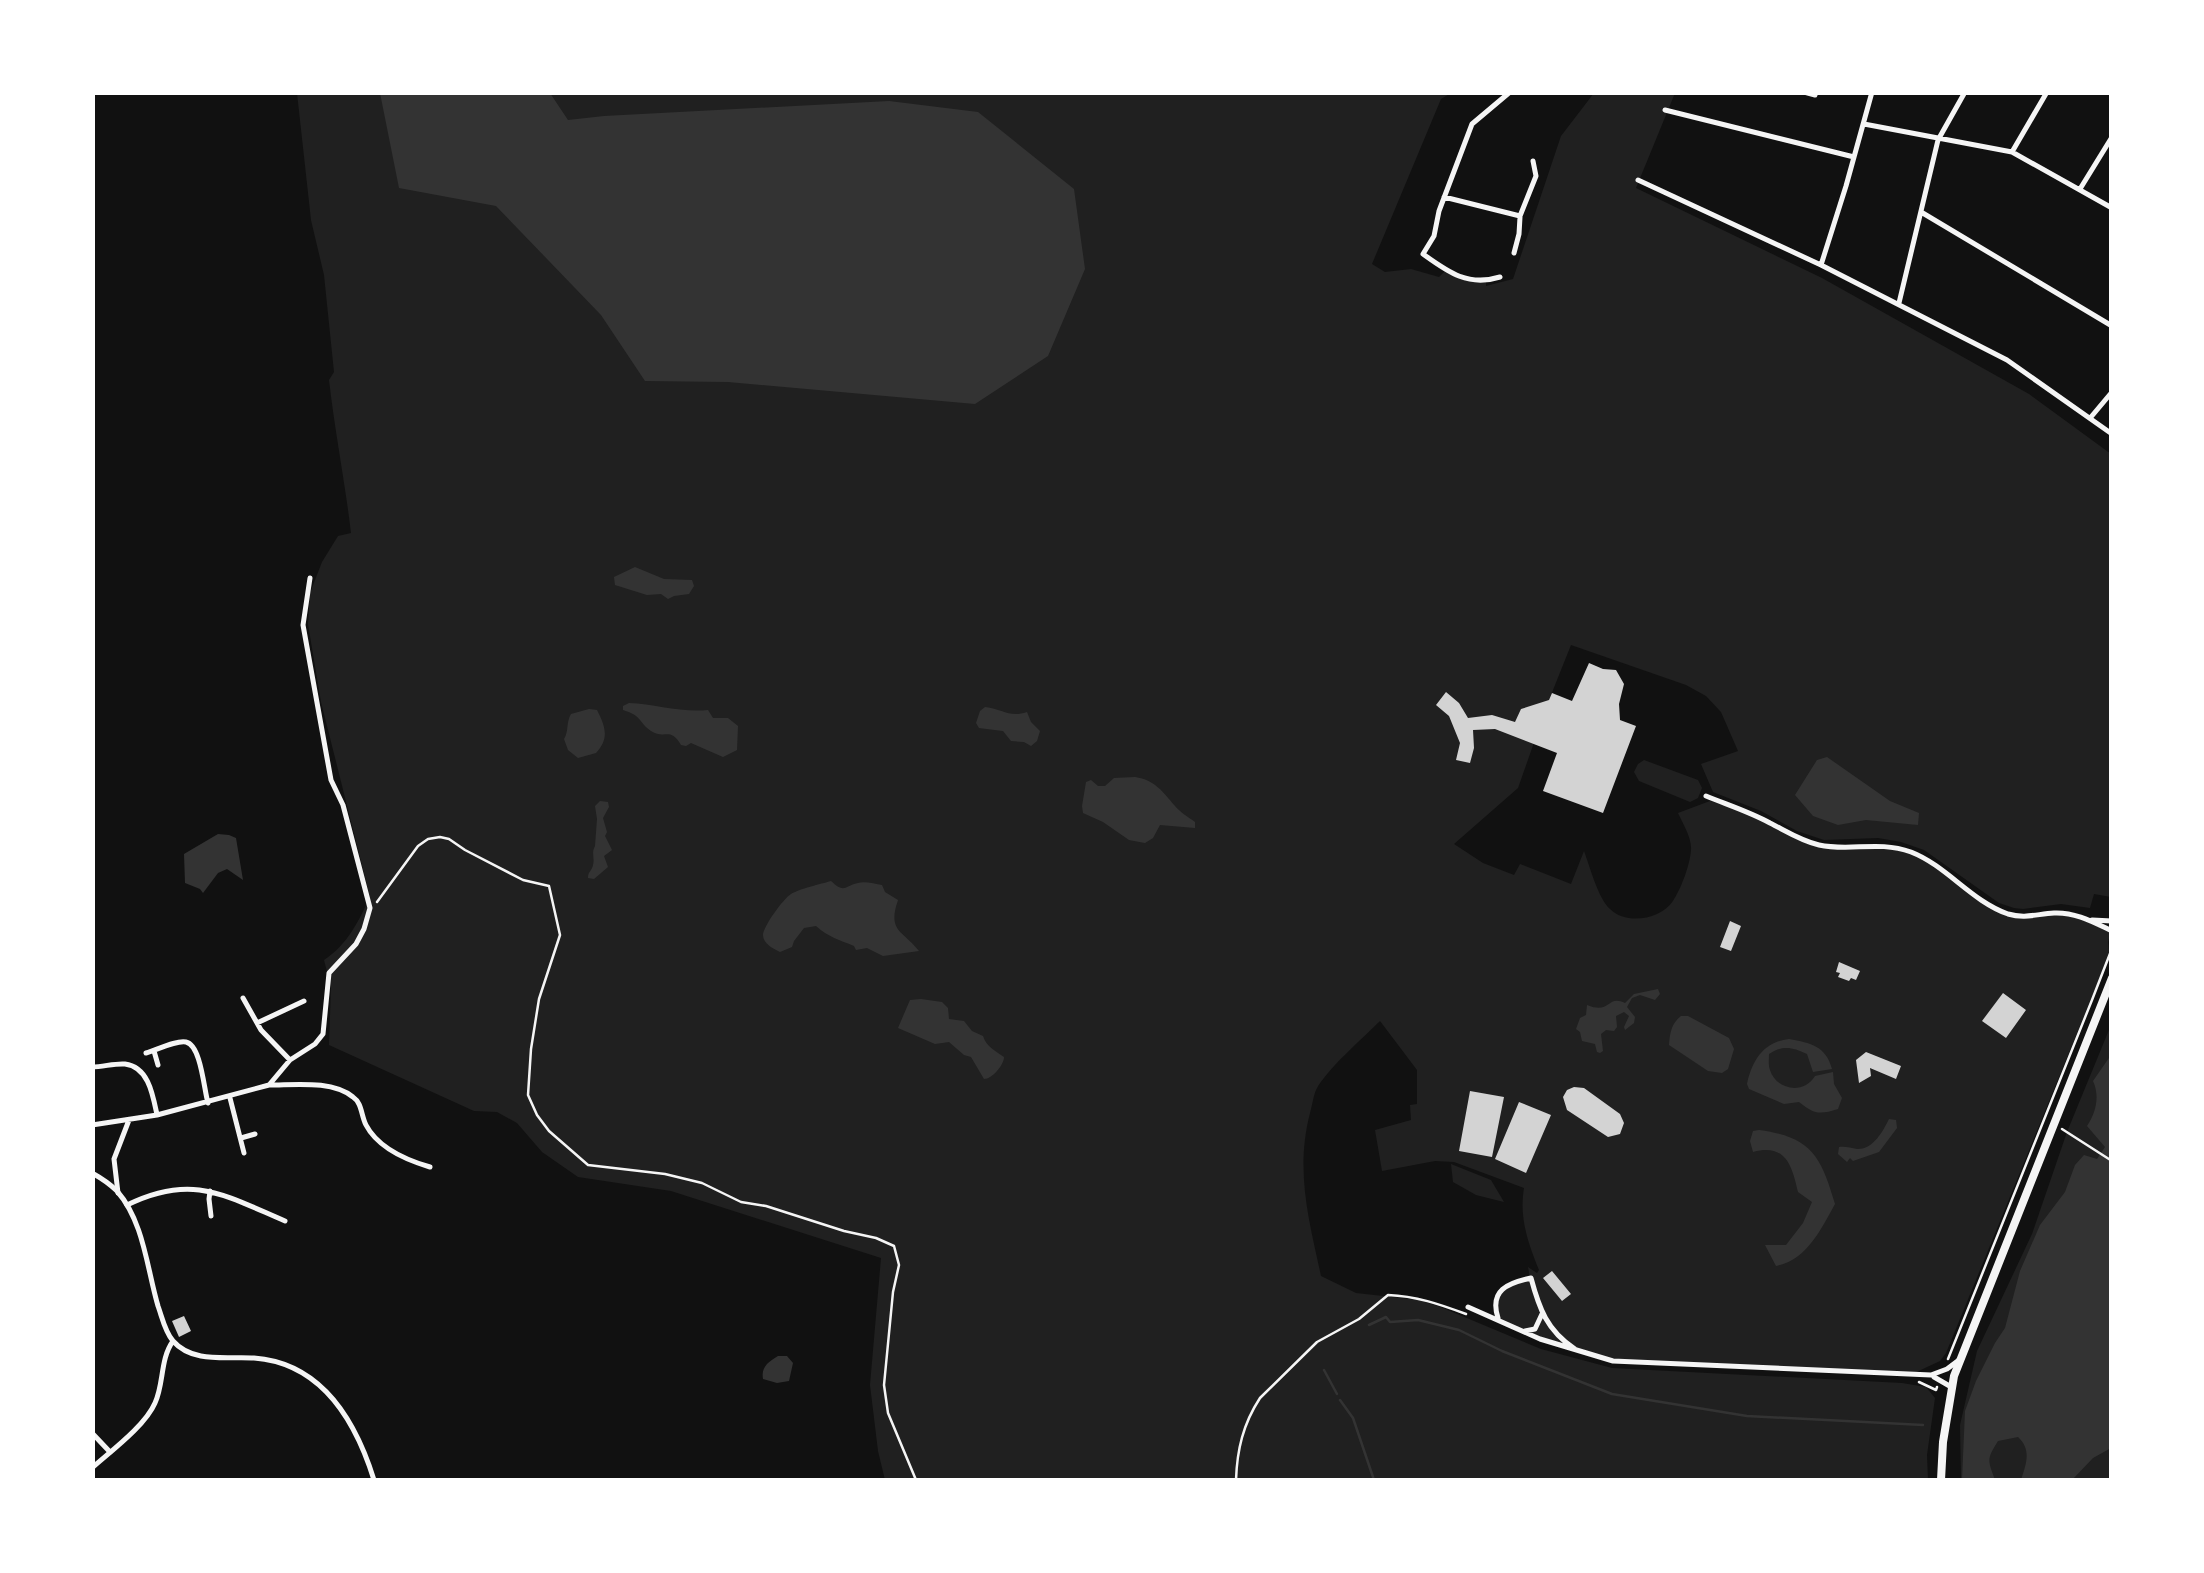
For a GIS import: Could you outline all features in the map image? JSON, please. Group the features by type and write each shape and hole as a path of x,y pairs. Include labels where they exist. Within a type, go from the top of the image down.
{"main road":[{"path":"1942,1480 1943,1442 1954,1376 2112,978"}],"street":[{"path":"1500,277 1480,282 1446,270 1423,254 1434,236 1472,124 1510,92"},
{"path":"1804,92 1815,95"},
{"path":"1820,264 1872,92"},
{"path":"1898,304 1938,140 1965,92"},
{"path":"2012,152 2047,92"},
{"path":"1665,110 1854,157"},
{"path":"1864,124 2012,152 2112,208"},
{"path":"2080,189 2112,136"},
{"path":"1514,253 1520,216 1536,176 1533,161"},
{"path":"1638,180 1820,264 2007,360 2112,434"},
{"path":"1444,198 1520,216"},
{"path":"1921,212 2112,326"},
{"path":"2091,418 2112,392"},
{"path":"269,1085 290,1060 323,1034 329,973 356,944 370,908 342,805 331,780 303,625 310,578"},
{"path":"1706,796 1812,844 1879,845 1910,852 2006,913 2034,917 2068,914 2112,921"},
{"path":"2089,920 2112,934"},
{"path":"243,998 257,1023 290,1060"},
{"path":"257,1023 304,1001"},
{"path":"146,1054 184,1042 195,1048 208,1103"},
{"path":"154,1051 158,1065"},
{"path":"92,1067 123,1064 139,1070 149,1084 157,1115"},
{"path":"92,1125 157,1115 269,1085 320,1086 357,1099 367,1127 383,1144 406,1159 430,1167"},
{"path":"230,1097 244,1153"},
{"path":"118,1193 114,1159 129,1120"},
{"path":"241,1138 255,1134"},
{"path":"92,1172 118,1193 126,1205 173,1341 205,1356 265,1359 301,1372 324,1390 350,1422 374,1480"},
{"path":"126,1205 173,1188 190,1188 210,1191 284,1221"},
{"path":"210,1191 211,1216"},
{"path":"1500,1321 1496,1302 1502,1289 1530,1278 1542,1314 1559,1337 1586,1355"},
{"path":"1496,1302 1486,1308 1469,1308 1586,1355 1613,1361 1931,1375 1962,1358"},
{"path":"1522,1331 1535,1329 1542,1314"},
{"path":"92,1468 151,1412 173,1341"},
{"path":"1931,1375 1952,1388"},
{"path":"92,1433 110,1452"}],"path":[{"path":"370,908 418,846 440,837 523,880 549,886 560,935 539,998 528,1095 549,1131 588,1164 702,1183 742,1202 894,1246 900,1265 884,1385 888,1413 916,1480"},
{"path":"1944,1365 2099,984 2111,951 2112,934"},
{"path":"2060,1128 2112,1160"},
{"path":"1236,1480 1237,1449 1253,1409 1317,1342 1359,1319 1388,1295 1429,1300 1476,1318"}],"shaded area":[{"path":"297,93 1451,93 1441,99 1372,264 1385,272 1411,269 1439,277 1446,270 1486,281 1486,286 1513,279 1561,136 1594,93 1675,93 1636,188 1822,278 2029,394 2111,454 2111,897 2094,894 2090,908 2061,904 2014,908 1999,903 1924,850 1878,838 1824,840 1713,792 1701,764 1738,751 1721,712 1706,696 1686,685 1571,645 1518,788 1454,844 1483,863 1514,875 1520,864 1571,884 1584,851 1598,890 1610,909 1625,917 1643,918 1667,907 1685,877 1691,845 1678,813 1710,801 1825,846 1879,845 1924,858 1991,906 2020,917 2068,914 2111,931 2100,977 1940,1361 1910,1375 1613,1361 1500,1321 1495,1307 1502,1289 1530,1278 1528,1267 1537,1273 1539,1270 1524,1220 1524,1188 1454,1162 1435,1161 1382,1171 1375,1130 1411,1120 1410,1105 1417,1104 1417,1070 1380,1021 1321,1082 1306,1134 1305,1195 1321,1276 1356,1293 1438,1306 1541,1349 1612,1368 1926,1387 1935,1398 1927,1455 1928,1480 885,1480 870,1385 881,1258 671,1191 578,1177 542,1152 517,1123 497,1112 474,1111 329,1045 331,987 324,960 346,940 370,897 321,702 308,624 310,593 322,562 338,536 351,533 329,380 334,372 324,275 311,220"},
{"path":"380,93 550,93 568,120 889,101 978,112 1074,189 1085,269 1048,356 975,404 728,382 645,381 601,315 496,206 399,188"},
{"path":"635,567 664,579 692,580 694,586 689,594 668,599 661,594 647,595 615,585 614,577"},
{"path":"629,703 708,710 713,718 728,718 738,726 737,750 723,757 691,743 681,745 674,736 651,731 623,710"},
{"path":"985,707 1011,714 1027,712 1040,731 1037,741 1031,746 1011,741 1003,731 979,728 976,723"},
{"path":"597,710 605,737 596,753 578,758 568,750 564,739 571,714"},
{"path":"1827,757 1890,801 1919,813 1918,825 1866,820 1838,825 1813,816 1795,795 1817,760"},
{"path":"1644,760 1698,780 1702,788 1698,798 1690,802 1639,781 1634,772"},
{"path":"1135,777 1158,787 1195,822 1195,828 1160,825 1145,843 1129,840 1083,813 1086,782 1105,786 1114,778"},
{"path":"600,801 608,802 603,818 612,850 604,856 608,867 594,879 588,876 595,846 595,806"},
{"path":"218,834 236,838 243,880 227,869 218,873 203,893 185,883 184,854"},
{"path":"831,881 842,888 861,882 882,885 885,892 898,900 894,919 898,930 919,951 883,956 867,948 856,950 816,926 804,928 792,947 780,952 767,944 764,931 791,894"},
{"path":"1658,989 1660,994 1655,1000 1640,995 1632,998 1627,1007 1635,1017 1634,1023 1625,1030 1629,1016 1624,1012 1616,1016 1614,1031 1601,1034 1603,1051 1597,1052 1595,1044 1582,1041 1576,1029 1580,1018 1586,1015 1587,1005 1601,1008 1615,1001 1625,1003 1634,994"},
{"path":"910,1000 942,1002 948,1008 949,1019 964,1021 1004,1057 991,1077 984,1079 971,1057 949,1042 935,1044 898,1028"},
{"path":"1681,1016 1729,1038 1734,1049 1728,1069 1722,1073 1708,1071 1669,1045 1672,1029"},
{"path":"2111,1025 2111,1480 1961,1480 1960,1425 1977,1351 2032,1234 2067,1132"},
{"path":"1789,1039 1816,1047 1826,1055 1832,1069 1813,1072 1807,1054 1783,1048 1769,1054 1773,1077 1784,1086 1798,1088 1815,1076 1833,1072 1842,1098 1838,1109 1817,1112 1799,1102 1784,1104 1749,1089 1749,1076 1760,1054 1772,1044"},
{"path":"2111,1055 2111,1448 2093,1458 2072,1480 2021,1480 2027,1457 2025,1447 2018,1437 1998,1441 1989,1460 1995,1480 1962,1480 1965,1411 1976,1381 2005,1328 2020,1271 2040,1225 2065,1192 2075,1165 2084,1155 2097,1159 2105,1147 2087,1126 2096,1104 2093,1081"},
{"path":"1889,1119 1896,1120 1897,1128 1879,1152 1847,1162 1838,1154 1839,1147 1868,1146"},
{"path":"1753,1131 1791,1138 1811,1152 1825,1173 1835,1204 1805,1250 1776,1266 1765,1245 1786,1245 1803,1223 1812,1202 1798,1192 1786,1159 1773,1151 1753,1152 1750,1141"},
{"path":"1451,1164 1491,1180 1504,1202 1476,1195 1453,1182"},
{"path":"778,1356 787,1356 793,1363 789,1381 763,1379 766,1365"}],"building":[{"path":"1589,663 1616,670 1624,684 1620,720 1636,726 1603,813 1543,791 1557,753 1495,729 1473,730 1470,763 1456,760 1460,743 1449,716 1436,705 1446,692 1468,718 1492,715 1515,722 1521,709 1549,700 1552,693 1572,701"},
{"path":"1730,921 1741,926 1731,951 1720,947"},
{"path":"1839,962 1860,971 1856,980 1838,977"},
{"path":"2003,993 2026,1010 2006,1038 1982,1021"},
{"path":"1866,1052 1901,1066 1896,1079 1870,1068 1871,1076 1859,1083 1856,1060"},
{"path":"1574,1087 1584,1088 1620,1114 1624,1123 1620,1134 1608,1137 1567,1110 1563,1097"},
{"path":"1470,1091 1504,1097 1492,1157 1459,1151"},
{"path":"1519,1102 1551,1115 1526,1173 1495,1159"},
{"path":"1552,1271 1571,1294 1562,1301 1543,1278"},
{"path":"184,1316 191,1331 179,1337 172,1321"}],"waterway":[{"path":"1369,1325 1386,1317 1390,1322 1418,1320 1459,1330 1612,1394 1747,1416 1923,1425"},
{"path":"1324,1370 1337,1394"},
{"path":"1340,1400 1353,1418 1374,1480"}]}
